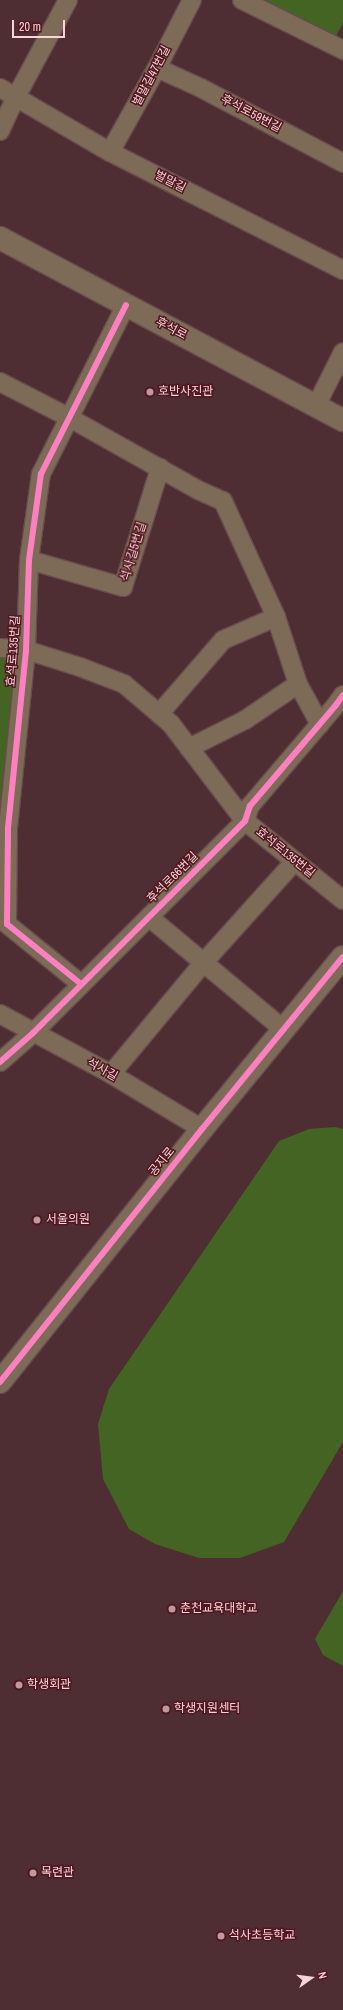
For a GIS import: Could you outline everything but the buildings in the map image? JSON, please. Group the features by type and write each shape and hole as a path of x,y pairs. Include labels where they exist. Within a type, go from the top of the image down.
{"street":[{"path":"0,131 16,97 68,0"},
{"name":"벌말길47번길","path":"110,152 157,68 192,0"},
{"path":"242,0 343,50"},
{"name":"후석로59번길","path":"157,68 201,88 343,163"},
{"name":"벌말길","path":"0,88 110,152 343,270"},
{"name":"후석로","path":"0,238 343,420"},
{"name":"효석로135번길","path":"81,984 7,924 4,827 26,650 28,560 41,474 68,417 126,305"},
{"path":"316,406 343,352"},
{"path":"0,382 223,501 276,618 298,684 320,724"},
{"name":"석사길5번길","path":"28,560 123,587 160,468"},
{"path":"159,714 223,640 276,618"},
{"name":"효석로135번길","path":"0,648 26,650 80,667 124,684 171,724 245,821 343,900"},
{"path":"189,748 245,720 298,684"},
{"name":"후석로66번길","path":"0,1062 33,1033 245,821 250,806 343,695"},
{"path":"111,1074 204,962 295,861"},
{"path":"149,917 283,1029"},
{"name":"공지로","path":"4,1370 343,957"},
{"name":"석사길","path":"0,1014 111,1074 202,1129"}],"green space":[{"path":"257,0 343,0 343,23 334,40"},
{"path":"0,657 15,657 1,815 0,815"},
{"path":"335,1127 343,1129 343,1442 284,1542 240,1558 199,1558 155,1544 129,1529 103,1479 98,1424 109,1389 279,1141 309,1129"},
{"path":"343,1591 343,1666 323,1655 315,1639"}],"cycle path":[{"path":"81,984 7,924 8,828 26,650 29,560 41,474 126,305"},
{"path":"0,1062 33,1033 245,821 250,806 343,695"},
{"path":"0,1382 202,1129 343,957"}],"place":[{"name":"호반사진관","path":"150,392"},
{"name":"서울의원","path":"37,1220"},
{"name":"춘천교육대학교","path":"172,1609"},
{"name":"학생회관","path":"19,1685"},
{"name":"학생지원센터","path":"166,1709"},
{"name":"목련관","path":"33,1873"},
{"name":"석사초등학교","path":"221,1936"}]}
